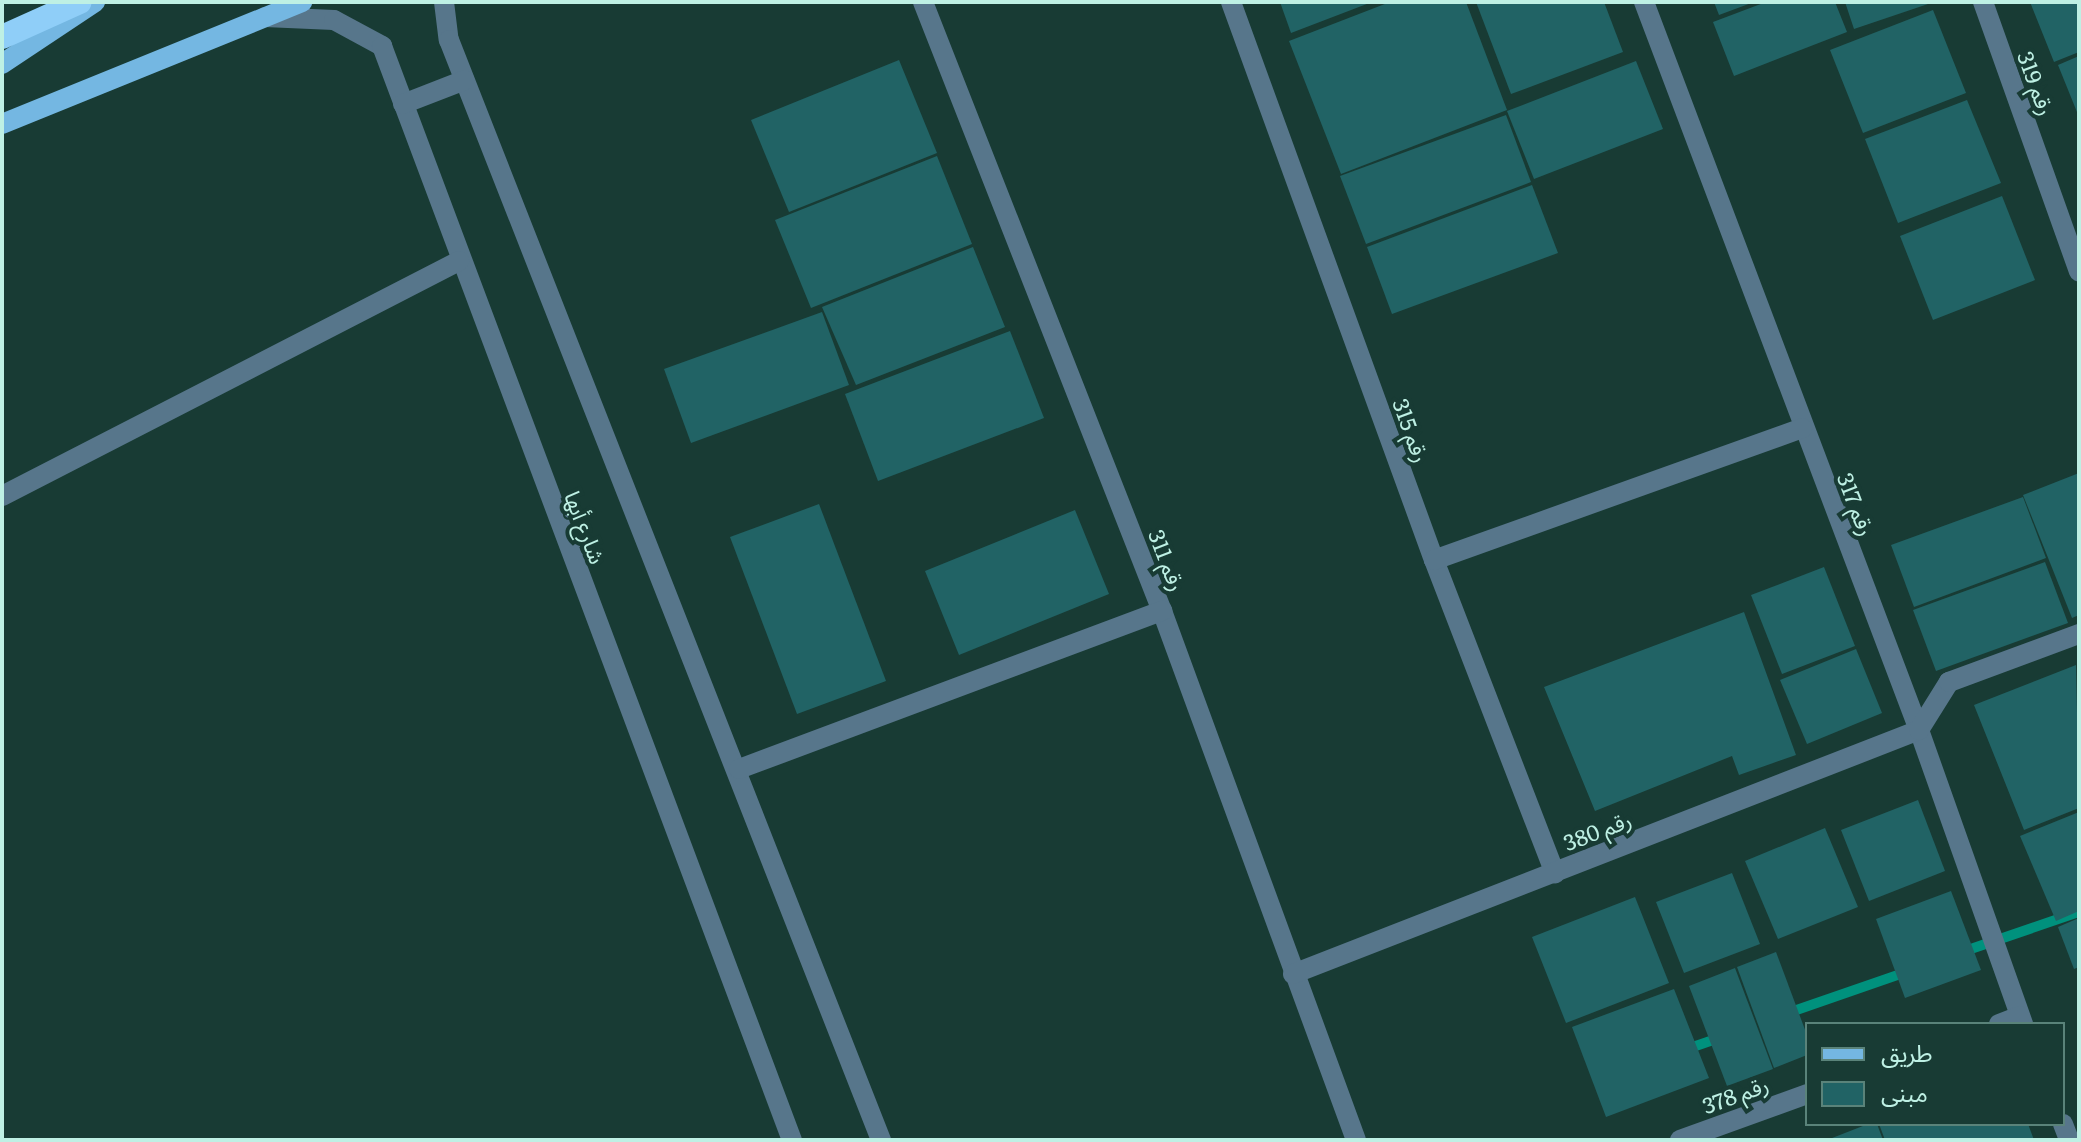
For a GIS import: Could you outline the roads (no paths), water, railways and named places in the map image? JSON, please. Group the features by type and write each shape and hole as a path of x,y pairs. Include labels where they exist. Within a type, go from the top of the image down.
{"highway":[{"path":"2,37 80,2"}],"main road":[{"path":"2,64 95,2"},
{"path":"2,124 302,2"}],"street":[{"path":"444,2 449,40 739,769 881,1140"},
{"name":"رقم 311","path":"923,2 1162,611 1356,1140"},
{"name":"رقم 315","path":"1231,2 1434,560 1555,873"},
{"name":"رقم 317","path":"1644,2 1802,428 1919,730 2022,1020"},
{"name":"رقم 319","path":"1983,2 2079,271"},
{"name":"شارع أبها","path":"265,17 334,20 360,30 382,46 459,261 792,1140"},
{"path":"403,104 465,80"},
{"path":"2,496 459,261"},
{"path":"1434,560 1802,428"},
{"path":"739,769 1162,611"},
{"path":"1919,730 1949,682 2079,634"},
{"name":"رقم 380","path":"1293,974 1919,730"},
{"name":"رقم 378","path":"1680,1140 1805,1095"}],"waterway":[{"path":"1962,952 2079,912"},
{"path":"1785,1014 1909,971"},
{"path":"1687,1049 1721,1037"}]}
